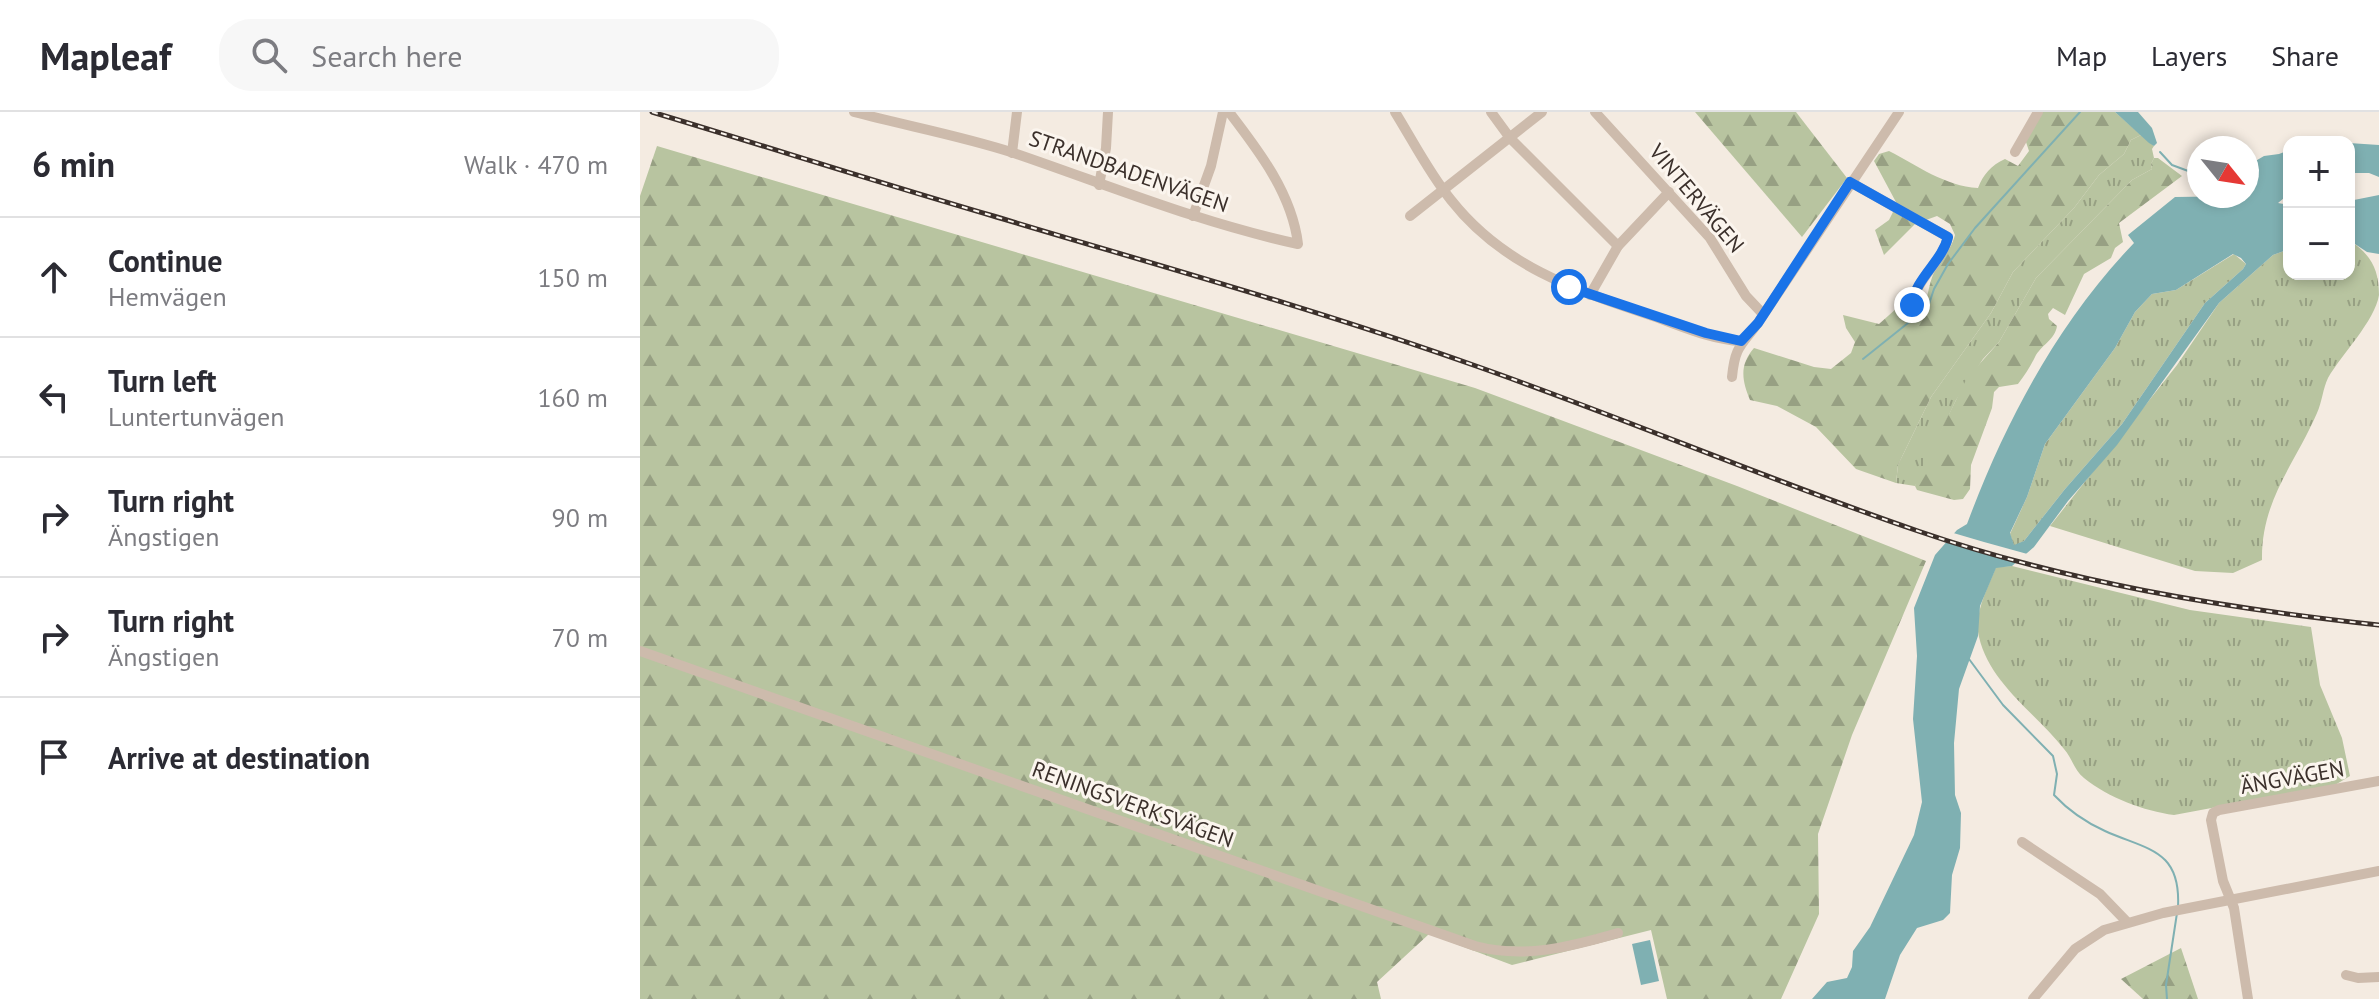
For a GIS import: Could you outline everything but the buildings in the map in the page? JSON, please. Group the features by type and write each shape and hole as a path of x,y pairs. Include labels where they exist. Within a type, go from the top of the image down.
{"street":[{"name":"STRANDBADENVÄGEN","path":"854,112 1012,153 1193,216 1298,244 1292,214 1281,188 1254,144 1226,112"},
{"path":"1012,153 1017,112"},
{"path":"1099,185 1106,148 1108,112"},
{"path":"1193,216 1226,112"},
{"path":"1395,112 1443,190 1465,216 1497,245 1551,279 1590,295 1706,333 1741,341"},
{"path":"1491,112 1510,138 1618,246"},
{"path":"1410,216 1542,112"},
{"name":"VINTERVÄGEN","path":"1595,112 1710,238 1746,296 1763,314"},
{"path":"1732,377 1741,341 1763,314 1899,112"},
{"path":"2015,152 2038,112"},
{"path":"1850,182 1948,237 1913,294 1912,305"},
{"path":"1590,295 1618,246 1669,192"},
{"name":"RENINGSVERKSVÄGEN","path":"640,651 1475,946 1521,954 1589,942 1618,933"},
{"name":"ÄNGVÄGEN","path":"2232,900 2223,881 2211,820 2213,813 2379,781"},
{"path":"2022,842 2100,894 2127,922"},
{"path":"2033,999 2075,949 2104,930 2163,913 2379,871"},
{"path":"2232,900 2248,999"},
{"path":"2346,975 2354,978 2379,977"}],"green space":[{"path":"1695,112 1796,112 1847,178 1802,237"},
{"path":"2040,112 2115,112 2141,135 2131,140 2124,154 2099,175 2074,208 2013,272 1991,313 1931,397 1898,465 1896,483 1856,469 1816,427 1777,406 1750,400 1743,373 1754,348 1814,367 1831,369 1851,353 1855,342 1846,328 1843,315 1879,324 1897,308 1911,314 1924,306 1934,273 1955,235 1950,224 1937,216 1915,224 1884,255 1875,230 1889,220 1897,204 1874,161 1879,154 1889,151 1943,179 1978,188 1988,171 2000,161 2005,159 2018,166 2029,151 2025,139"},
{"path":"2141,135 2154,146 2152,169 2132,180 2036,278 1999,342 1983,359 1956,400 1915,486 1896,483 1898,465 1931,397 1991,313 2013,272 2074,208 2099,175 2124,154 2131,140"},
{"path":"657,146 1475,388 1926,561 1852,735 1818,834 1819,914 1781,999 1667,999 1651,930 1512,965 1429,934 1377,982 1381,999 640,999 640,196"},
{"path":"2154,158 2182,176 2119,223 2123,242 2115,248 2111,258 2084,274 2065,315 2053,308 2048,314 2057,326 2056,331 2021,381 1999,387 1994,392 1992,408 1971,465 1970,489 1963,499 1954,500 1917,490 1917,478 1967,378 1999,342 2036,278 2132,180 2152,169"},
{"path":"2355,245 2372,263 2379,295 2365,327 2328,378 2317,413 2273,501 2263,539 2262,560 2233,573 2195,571 2050,526 2177,365 2219,303 2273,255 2283,251 2283,280 2355,280"},
{"path":"2234,254 2246,264 2243,269 2205,303 2122,424 2024,541 2014,546 2010,534 2027,497 2045,444 2115,348 2135,312 2152,294 2176,290"},
{"path":"2012,566 2190,610 2311,627 2320,685 2342,738 2350,776 2335,785 2174,815 2151,810 2104,792 2081,775 2053,736 2003,684 1985,654 1978,628 1982,601 1996,567"},
{"path":"2181,948 2198,999 2143,999 2121,979"}],"water":[{"path":"2115,112 2138,112 2152,128 2157,143 2154,146 2149,143"},
{"path":"2355,143 2379,145 2379,177 2355,173"},
{"path":"2283,152 2283,199 2278,203 2283,204 2283,251 2273,255 2219,303 2117,445 2068,501 2034,547 2012,566 1996,568 1980,606 1978,636 1959,689 1954,743 1955,795 1961,813 1960,848 1952,875 1950,913 1943,920 1917,928 1900,955 1885,999 1812,999 1827,982 1847,978 1852,967 1853,951 1870,927 1914,835 1922,802 1913,719 1917,656 1914,608 1935,555 1957,530 1967,524 1998,448 2036,375 2081,306 2134,243 2128,235 2175,197 2187,197 2187,208 2259,208 2259,159","holes":["2233,254 2246,264 2205,303 2122,424 2024,541 2014,545 2010,533 2027,497 2045,444 2115,348 2135,312 2152,294 2176,290"]},
{"path":"2379,195 2379,254 2367,252 2355,244 2355,200"},
{"path":"1650,940 1659,981 1641,985 1632,944"}],"pier":[{"path":"1950,532 2031,555 2020,564 1941,541"}],"waterway":[{"path":"1863,359 1928,307 1948,264 1975,228 2080,112"},
{"path":"2160,152 2172,165 2187,171"},
{"path":"1969,659 2003,705 2053,756 2057,774 2054,795 2091,824 2147,848 2167,862 2174,873 2178,907"},
{"path":"2167,999 2166,985 2177,913"}],"railway":[{"path":"652,112 1416,345 1862,511 1974,549 2146,591 2379,625"}],"route":[{"path":"1569,287 1706,333 1741,341 1758,323 1850,182 1948,237 1938,258 1913,294 1912,305"}]}
